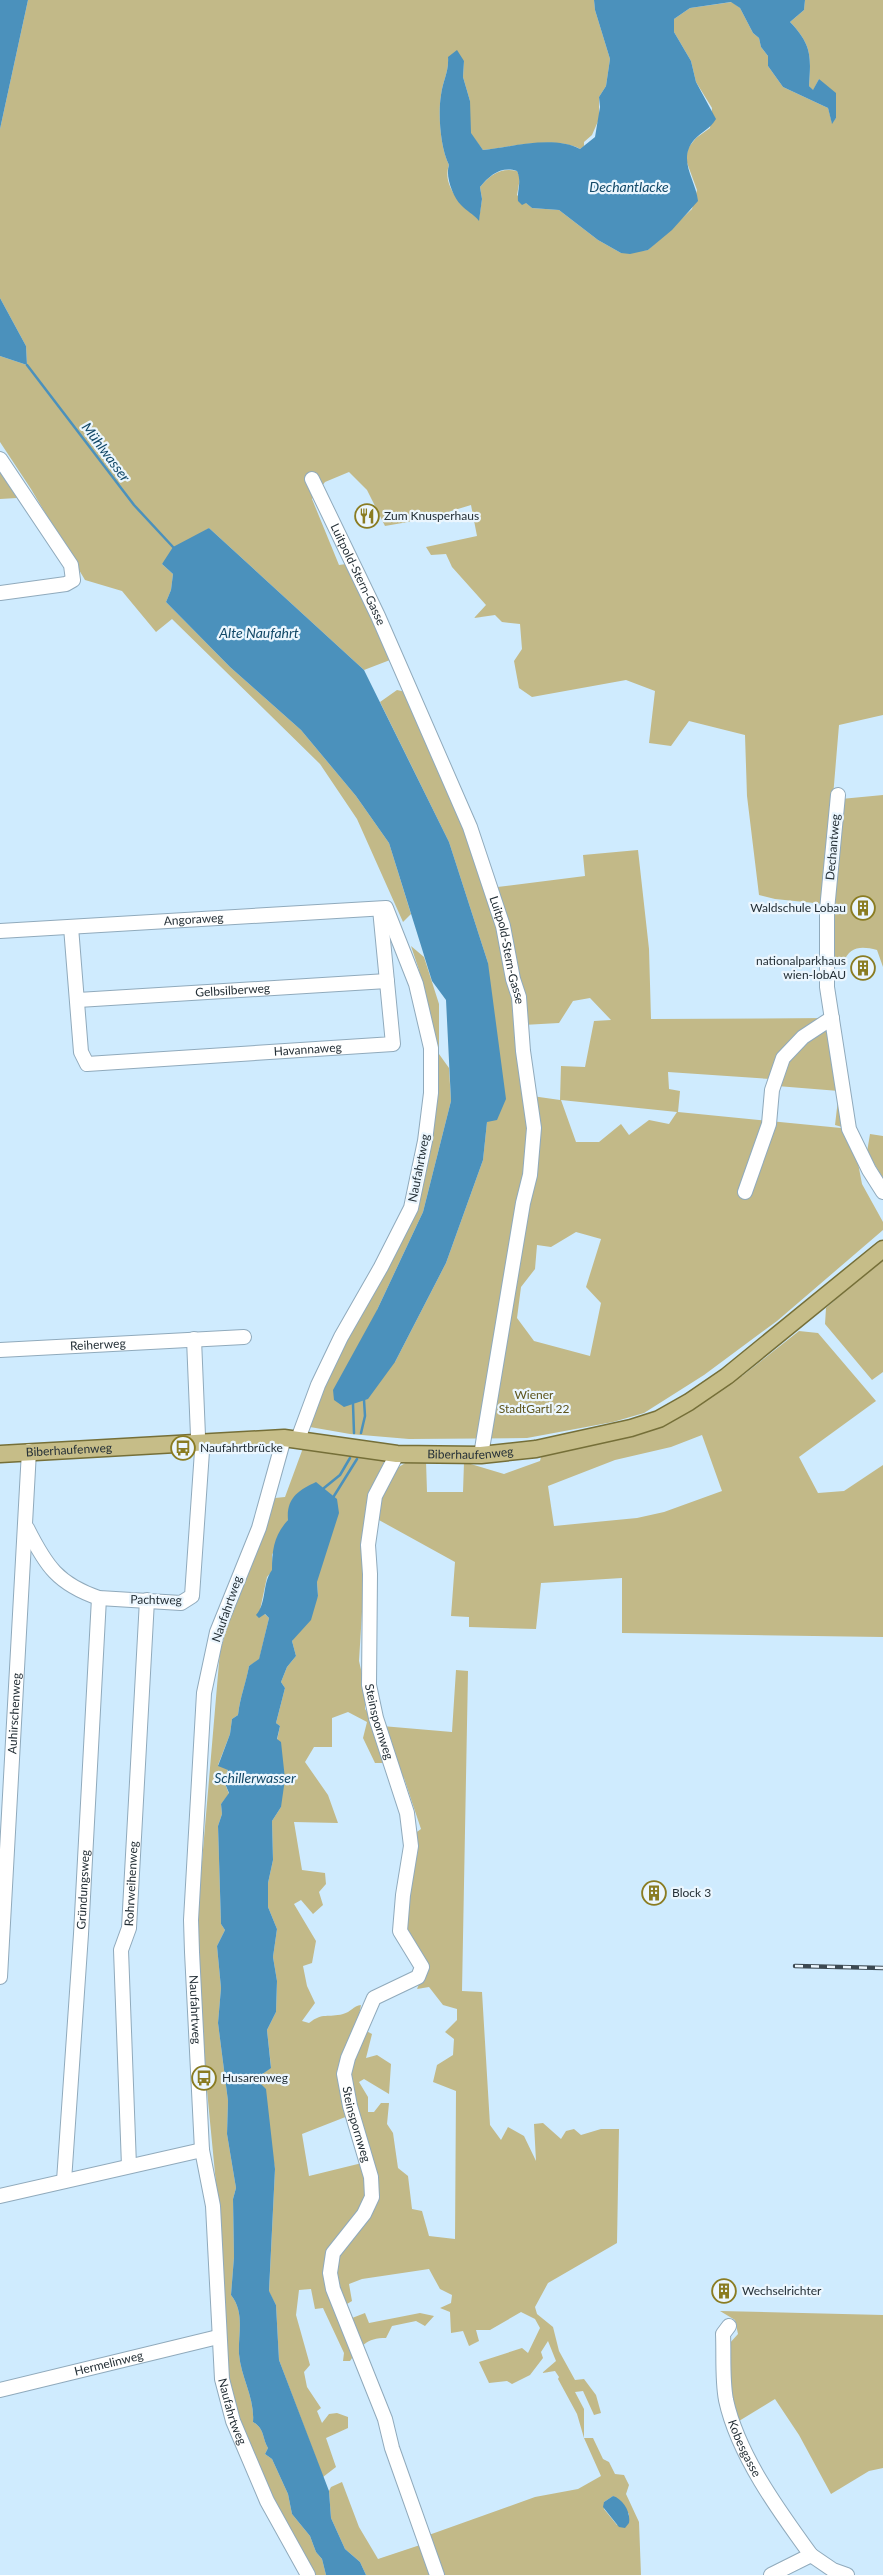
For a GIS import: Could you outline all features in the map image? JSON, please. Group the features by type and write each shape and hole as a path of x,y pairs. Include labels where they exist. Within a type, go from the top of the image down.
{"main road":[{"name":"Biberhaufenweg","path":"0,1454 291,1438 396,1454 481,1455 536,1449 631,1428 659,1419 690,1402 727,1376 883,1249"}],"street":[{"path":"0,459 71,565 73,580 66,584 0,592"},
{"name":"Luitpold-Stern-Gasse","path":"312,479 378,616 470,827 503,926 512,979 519,997 523,1050 534,1128 530,1175 523,1203 481,1455"},
{"name":"Dechantweg","path":"838,795 827,910 826,962 832,1018 849,1130 869,1170 883,1192"},
{"name":"Angoraweg","path":"0,931 383,908"},
{"name":"Havannaweg","path":"78,1000 81,1052 87,1064 393,1044 383,908"},
{"name":"Naufahrtweg","path":"308,2575 267,2501 233,2421 222,2379 218,2337 214,2206 202,2150 191,1920 204,1693 217,1632 259,1528 291,1438 340,1337 381,1267 411,1208 425,1141 430,1092 431,1048 416,984 383,908"},
{"path":"71,927 78,1000"},
{"name":"Gelbsilberweg","path":"78,1000 387,981"},
{"path":"745,1192 768,1124 772,1090 783,1058 803,1037 832,1018"},
{"name":"Reiherweg","path":"0,1350 244,1336"},
{"path":"194,1339 200,1442"},
{"name":"Pachtweg","path":"27,1527 46,1563 55,1574 72,1587 99,1598 181,1603 193,1594 202,1454 200,1442"},
{"name":"Auhirschenweg","path":"0,1977 30,1451"},
{"name":"Steinspornweg","path":"396,1454 375,1496 368,1545 370,1574 369,1685 376,1718 407,1813 412,1846 403,1895 400,1931 422,1967 418,1977 374,1998 348,2058 344,2074 350,2106 371,2176 372,2197 364,2214 333,2253 330,2273 333,2290 384,2420 410,2500 438,2575"},
{"name":"Gründungsweg","path":"64,2181 82,1924 99,1598"},
{"name":"Rohrweihenweg","path":"129,2166 121,1950 129,1928 147,1600"},
{"path":"0,2196 202,2150"},
{"name":"Kobesgasse","path":"729,2326 723,2334 726,2399 733,2423 773,2503 811,2555"},
{"name":"Hermelinweg","path":"0,2390 218,2337"},
{"path":"771,2575 811,2555 833,2570 848,2575"}],"green space":[{"path":"28,0 594,0 595,10 610,59 606,86 599,97 599,119 592,135 584,142 584,146 580,149 559,143 546,143 483,150 470,133 470,101 463,77 464,61 448,57 448,67 440,102 440,130 449,165 447,173 451,189 467,209 479,219 482,199 480,187 496,173 506,170 517,171 520,178 517,195 532,208 559,210 598,240 621,253 648,250 692,209 697,190 686,160 688,148 696,138 710,128 712,108 696,82 691,61 674,32 674,19 690,8 732,2 740,8 753,33 759,38 761,47 768,56 768,66 783,87 828,108 832,123 836,118 819,79 813,91 809,86 810,59 806,44 803,37 790,22 804,10 805,0 883,0 883,715 839,725 824,904 775,899 759,895 747,796 745,735 689,721 671,746 649,743 655,691 626,680 532,697 519,688 514,661 522,649 520,624 502,622 495,615 474,618 486,605 452,567 446,554 431,555 426,547 477,536 471,505 425,519 385,526 367,490 349,472 325,482 312,499 339,565 346,564 390,660 364,670 209,528 162,564 173,574 171,590 166,602 230,667 301,730 356,796 389,843 411,914 403,922 357,819 320,764 172,619 156,632 122,591 85,580 31,489 0,442 0,356 27,365 26,346 0,298 0,129"},
{"path":"0,471 17,498 0,499"},
{"name":"Wiener StadtGartl 22","path":"397,690 406,692 489,888 585,876 583,855 638,850 649,949 651,1019 832,1018 849,1129 835,1125 839,1091 777,1086 770,1079 668,1072 669,1089 680,1091 678,1112 841,1128 858,1163 862,1184 883,1222 883,1230 777,1321 704,1375 644,1413 613,1422 527,1438 409,1439 350,1434 310,1427 332,1366 390,1262 427,1140 426,1012 419,970 411,946 424,957 439,1004 439,1054 449,1068 451,1101 423,1212 377,1310 395,1362 446,1263 483,1160 487,1122 488,963 449,842 380,702","holes":["590,998 611,1020 594,1021 585,1067 561,1066 560,1100 525,1095 523,1025 559,1023 573,1001","561,1100 677,1112 669,1124 649,1120 629,1135 621,1124 599,1142 576,1142","576,1232 601,1239 586,1287 601,1303 590,1356 534,1341 517,1318 521,1287 535,1269 537,1245 551,1247"]},
{"path":"883,795 883,967 877,950 866,948 853,950 843,963 830,956 841,799"},
{"path":"870,1134 883,1136 883,1178 867,1152"},
{"path":"883,1258 883,1372 872,1380 825,1324 826,1308"},
{"path":"799,1331 818,1333 876,1401 799,1457 818,1493 844,1491 883,1465 883,1637 622,1633 622,1578 541,1583 536,1629 469,1627 469,1617 451,1616 455,1562 368,1514 359,1661 365,1687 365,1709 371,1717 385,1763 375,1763 363,1738 367,1722 348,1712 332,1718 332,1747 314,1747 305,1762 328,1795 338,1823 294,1822 302,1870 325,1873 326,1884 319,1892 323,1905 313,1914 301,1900 294,1904 316,1941 312,1963 303,1966 307,1986 315,2003 302,2021 309,2023 322,2016 343,2014 361,2005 357,2026 372,2034 366,2058 377,2055 391,2064 389,2094 364,2079 359,2082 368,2097 368,2112 374,2112 381,2103 389,2103 387,2124 393,2133 398,2168 408,2176 412,2209 422,2211 429,2236 455,2239 456,2091 433,2082 437,2065 453,2055 454,2039 445,2032 457,2020 457,2009 443,2005 429,1987 417,1989 427,1964 405,1931 408,1893 418,1851 414,1834 421,1829 404,1778 397,1773 382,1726 452,1732 456,1670 468,1671 462,1991 482,1992 490,2125 501,2140 508,2127 524,2136 536,2161 534,2124 543,2123 561,2139 566,2131 574,2129 581,2135 601,2129 619,2129 617,2243 548,2283 535,2307 537,2314 553,2327 559,2351 575,2380 584,2379 596,2395 601,2413 594,2415 583,2391 575,2392 584,2409 584,2438 577,2414 558,2379 559,2377 555,2371 542,2373 556,2361 548,2341 541,2352 543,2358 530,2375 512,2384 507,2381 489,2383 479,2362 522,2348 528,2353 540,2328 535,2319 521,2312 490,2330 476,2330 479,2341 469,2346 463,2331 451,2333 450,2312 440,2308 451,2303 452,2295 440,2289 429,2269 362,2279 349,2284 352,2301 342,2307 347,2320 365,2313 369,2323 420,2313 434,2316 425,2326 416,2321 392,2326 386,2338 369,2341 357,2351 350,2361 343,2361 344,2353 323,2308 315,2309 311,2289 299,2290 296,2315 310,2365 304,2372 307,2387 321,2408 317,2411 322,2423 329,2414 337,2413 348,2417 348,2428 326,2438 336,2467 323,2477 279,2360 276,2305 269,2292 275,2169 260,2083 261,2075 271,2067 267,2030 276,2012 277,1981 273,1957 277,1929 268,1907 268,1883 273,1860 272,1821 281,1807 277,1740 280,1726 276,1723 285,1688 281,1682 287,1667 296,1656 292,1641 318,1596 317,1582 288,1520 272,1555 273,1570 267,1577 260,1610 269,1618 259,1660 249,1666 238,1715 232,1719 230,1734 218,1765 228,1769 224,1781 229,1794 221,1804 222,1814 218,1826 221,1924 225,1930 217,1946 221,1988 218,2023 228,2101 227,2134 236,2188 233,2199 234,2257 231,2295 238,2309 240,2323 240,2363 252,2405 253,2422 260,2428 268,2448 265,2454 272,2459 288,2494 292,2514 310,2536 316,2552 322,2559 326,2575 315,2575 274,2499 237,2418 225,2355 217,2194 206,2080 197,1920 220,1651 234,1605 275,1498 285,1497 303,1448 378,1457 397,1468 407,1462 426,1461 427,1492 463,1492 464,1462 504,1474 540,1461 542,1453 639,1435 659,1427 739,1375 742,1376","holes":["702,1435 722,1491 664,1512 637,1518 554,1526 548,1486 615,1460 671,1447","348,2116 362,2163 309,2176 302,2134"]},
{"path":"720,2311 883,2315 883,2468 869,2471 831,2494 799,2435 775,2399 739,2421 732,2405 729,2344 738,2334 735,2320"},
{"path":"584,2438 593,2438 603,2459 609,2462 615,2474 624,2475 629,2485 626,2494 639,2522 641,2575 366,2575 360,2562 345,2549 331,2518 329,2491 331,2487 342,2482 359,2527 378,2559 420,2545 426,2536 535,2497 578,2489 601,2476","holes":["613,2496 629,2514 629,2523 617,2525 604,2509 604,2502"]}],"water":[{"path":"0,0 28,0 0,129"},
{"name":"Dechantlacke","path":"594,0 805,0 804,10 790,22 803,37 806,44 810,59 809,86 813,90 819,79 836,93 836,118 832,124 828,108 783,87 768,66 768,56 761,47 759,38 753,33 740,8 731,2 690,8 674,19 674,32 691,61 696,82 716,119 694,140 689,148 687,163 698,201 672,230 648,250 630,254 621,253 598,240 559,210 532,208 526,203 522,205 518,201 519,182 517,171 511,170 496,173 480,187 482,199 479,221 458,201 448,175 449,165 440,130 440,111 448,57 457,50 464,61 463,77 470,101 471,133 483,150 545,142 569,145 580,149 595,137 600,107 599,97 606,86 610,59 595,10"},
{"path":"0,298 26,346 27,365 0,356"},
{"name":"Alte Naufahrt","path":"209,528 364,670 449,842 488,963 506,1099 497,1120 487,1122 483,1160 446,1263 395,1362 368,1399 344,1407 334,1400 333,1390 377,1310 423,1212 451,1101 446,1000 432,981 389,843 356,796 301,730 230,667 166,602 171,590 173,574 162,564 173,547"},
{"name":"Schillerwasser","path":"316,1482 337,1499 339,1513 317,1582 318,1596 311,1620 292,1641 296,1656 287,1667 281,1682 285,1688 276,1723 280,1726 277,1739 281,1742 285,1779 281,1807 272,1821 273,1860 268,1883 268,1907 277,1929 273,1957 277,1981 276,2012 267,2030 271,2068 261,2075 260,2083 266,2089 275,2169 269,2291 276,2305 279,2360 329,2491 331,2518 345,2549 360,2562 366,2575 326,2575 322,2559 316,2552 310,2536 292,2514 288,2494 272,2459 265,2454 268,2448 260,2428 253,2422 252,2405 240,2363 238,2309 231,2295 234,2257 233,2199 236,2188 227,2134 228,2101 218,2023 221,1988 217,1946 225,1930 221,1924 218,1826 222,1814 221,1804 229,1793 224,1781 228,1770 218,1766 230,1734 232,1719 238,1715 249,1666 259,1659 269,1618 265,1614 259,1618 256,1615 262,1605 267,1581 272,1570 273,1549 277,1537 288,1520 291,1500 304,1488"},
{"path":"613,2496 623,2503 629,2515 629,2523 625,2528 619,2527 603,2507 604,2502"}],"waterway":[{"name":"Mühlwasser","path":"27,365 134,505 173,547"},
{"path":"361,1433 365,1416 364,1400"},
{"path":"353,1404 354,1433"},
{"path":"324,1488 340,1475 350,1458"},
{"path":"334,1496 357,1459"}],"railway":[{"path":"795,1966 883,1968"}],"place":[{"name":"Zum Knusperhaus","path":"367,516"},
{"name":"Waldschule Lobau","path":"863,908"},
{"name":"nationalparkhaus wien-lobAU","path":"863,968"},
{"name":"Naufahrtbrücke","path":"183,1448"},
{"name":"Block 3","path":"654,1893"},
{"name":"Husarenweg","path":"204,2078"},
{"name":"Wechselrichter","path":"724,2291"}]}
